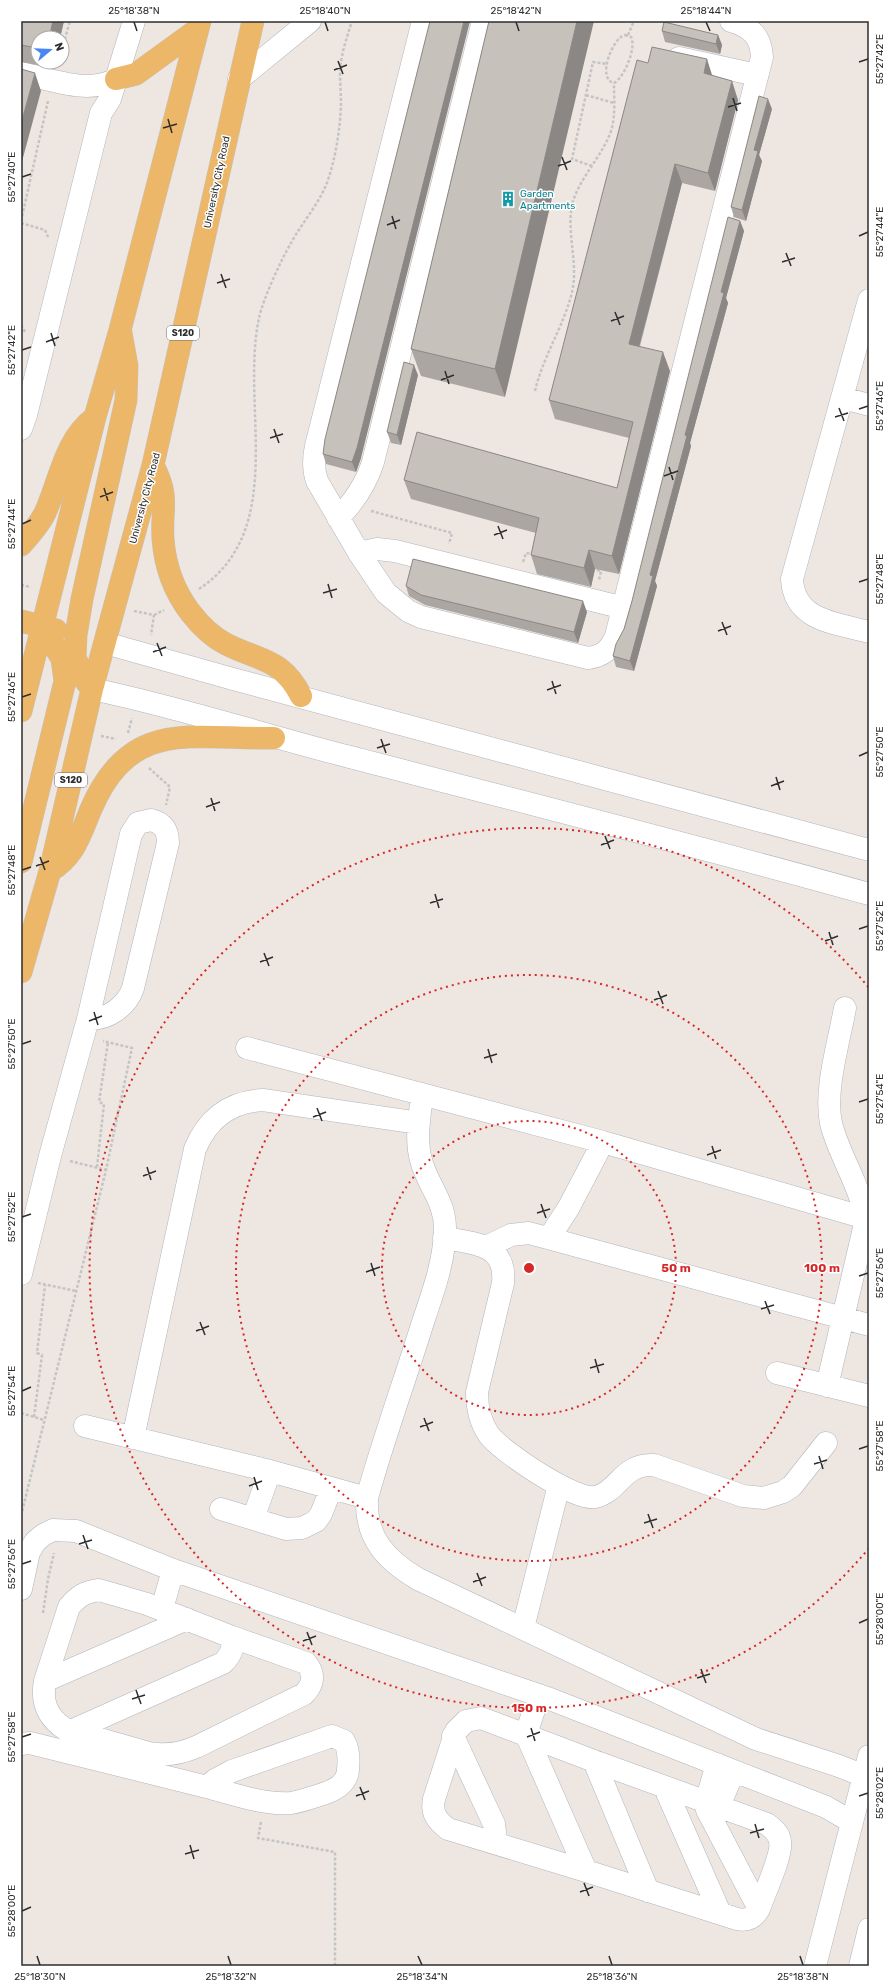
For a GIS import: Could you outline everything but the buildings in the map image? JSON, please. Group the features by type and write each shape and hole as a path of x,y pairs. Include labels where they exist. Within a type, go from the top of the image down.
{"main road":[{"name":"University City Road","path":"21,972 50,871 92,689 153,465 253,21"},
{"path":"116,80 136,74 199,25"},
{"path":"21,711 27,670 43,626 95,417 120,330 199,25"},
{"path":"92,689 84,679 75,657 76,635 82,599 126,400 127,366 120,330"},
{"path":"21,545 37,526 45,512 72,441 86,424 95,417"},
{"path":"153,465 160,479 165,497 163,537 164,554 173,584 181,600 200,625 212,635 226,644 266,660 276,666 294,684 301,696"},
{"path":"21,621 105,643"},
{"path":"21,862 65,681 62,659 43,626"},
{"path":"27,670 92,689"},
{"path":"50,871 67,858 74,850 94,804 113,772 138,749 162,740 199,736 274,738"}],"street":[{"path":"21,429 28,408 101,113 110,99 134,21"},
{"path":"239,79 277,46 310,21"},
{"path":"423,21 314,455 315,473 318,481 345,512 358,552 386,593 408,611 421,617 588,658 598,657 606,652 612,645 616,636 762,57 759,39 753,31 746,25 731,21"},
{"path":"345,512 364,485 373,462 483,21"},
{"path":"662,54 757,75"},
{"path":"21,73 92,87 109,84 116,80"},
{"path":"869,300 792,579 793,590 798,602 806,612 820,618 869,632"},
{"path":"843,398 869,405"},
{"path":"358,552 386,550 624,608"},
{"path":"105,643 233,679 301,696 869,850"},
{"path":"92,689 137,698 274,738 755,862 869,894"},
{"path":"27,1278 50,1156 86,1027 131,834 134,828 144,821 157,822 162,825 168,836 168,843 131,995 127,1001 116,1010 86,1027"},
{"path":"827,1386 867,1218 831,1124 828,1108 829,1093 845,1008"},
{"path":"247,1048 603,1142 867,1218"},
{"path":"422,1094 419,1123 421,1161 437,1193 443,1211 444,1249 432,1294 367,1498 366,1513 371,1531 387,1556 399,1568 418,1579 756,1739 839,1766 866,1766 815,1966"},
{"path":"133,1438 195,1149 200,1136 208,1125 227,1109 239,1104 263,1100 419,1123"},
{"path":"549,1238 569,1207 603,1142"},
{"path":"486,1247 502,1238 520,1233 549,1238 869,1325"},
{"path":"444,1238 486,1247 498,1258 504,1275 477,1392 479,1415 484,1426 498,1445 520,1461 559,1485 578,1495 596,1497 605,1493 635,1467 645,1464 654,1465 743,1496 764,1498 783,1492 792,1486 826,1443"},
{"path":"777,1373 869,1396"},
{"path":"85,1426 270,1471 367,1498"},
{"path":"254,1519 270,1471"},
{"path":"523,1628 559,1485"},
{"path":"221,1509 286,1529 302,1528 316,1521 321,1514 331,1489"},
{"path":"21,1589 29,1552 35,1542 43,1535 54,1530 76,1531 166,1567 544,1697 826,1807 852,1822"},
{"path":"155,1607 166,1567"},
{"path":"99,1590 155,1607 187,1619 232,1637 306,1663 312,1674 311,1688 304,1694 291,1701 196,1747 178,1753 159,1755 70,1731 55,1723 48,1714 44,1703 43,1692 45,1681 69,1607 77,1598 87,1592 99,1590"},
{"path":"45,1681 187,1619"},
{"path":"70,1731 223,1663 231,1654 233,1643 232,1637"},
{"path":"544,1697 531,1736 586,1871"},
{"path":"481,1718 531,1736 665,1788 767,1824 777,1833 780,1839 780,1852 759,1909 752,1917 742,1920 448,1829 440,1823 435,1814 434,1799 453,1736 460,1725 466,1721 481,1718"},
{"path":"24,1741 264,1802 292,1802 327,1792 339,1786 348,1774 348,1752 344,1741 332,1736 326,1737 223,1774 207,1787"},
{"path":"453,1736 494,1824 496,1832 494,1843"},
{"path":"594,1761 648,1891"},
{"path":"725,1768 712,1804 710,1817 759,1909"},
{"path":"665,1788 720,1913"},
{"path":"860,1966 869,1929"}],"path":[{"path":"181,600 212,580 238,548 246,530 252,506 255,471 254,374 259,317 291,243 321,196 334,162 340,122 340,70 346,40 352,21"},
{"path":"628,35 634,21"},
{"path":"614,83 611,82 606,76 607,64 618,37 625,34 628,35"},
{"path":"535,391 542,366 572,291 574,272 571,224 572,207 577,191 610,133 614,116 614,83 623,75 633,46 632,40 628,35"},
{"path":"592,166 572,159 593,62 607,64"},
{"path":"53,80 21,222 45,230 50,240 62,233 70,235"},
{"path":"586,95 614,103"},
{"path":"345,512 452,533 444,564"},
{"path":"518,582 526,553 541,556"},
{"path":"586,567 601,571 594,600"},
{"path":"151,744 154,749 144,764 170,787 162,825"},
{"path":"21,1516 106,1170 132,1048 108,1042 86,1027"},
{"path":"97,1167 104,1104 99,1102 108,1042"},
{"path":"50,1156 106,1170"},
{"path":"27,1278 45,1285 76,1291"},
{"path":"34,1417 42,1355 37,1353 45,1285"},
{"path":"21,1413 44,1420"},
{"path":"42,1618 48,1579 60,1530"},
{"path":"264,1802 258,1838 335,1852 336,1966"}],"place":[{"name":"Garden Apartments","path":"508,199"}]}
